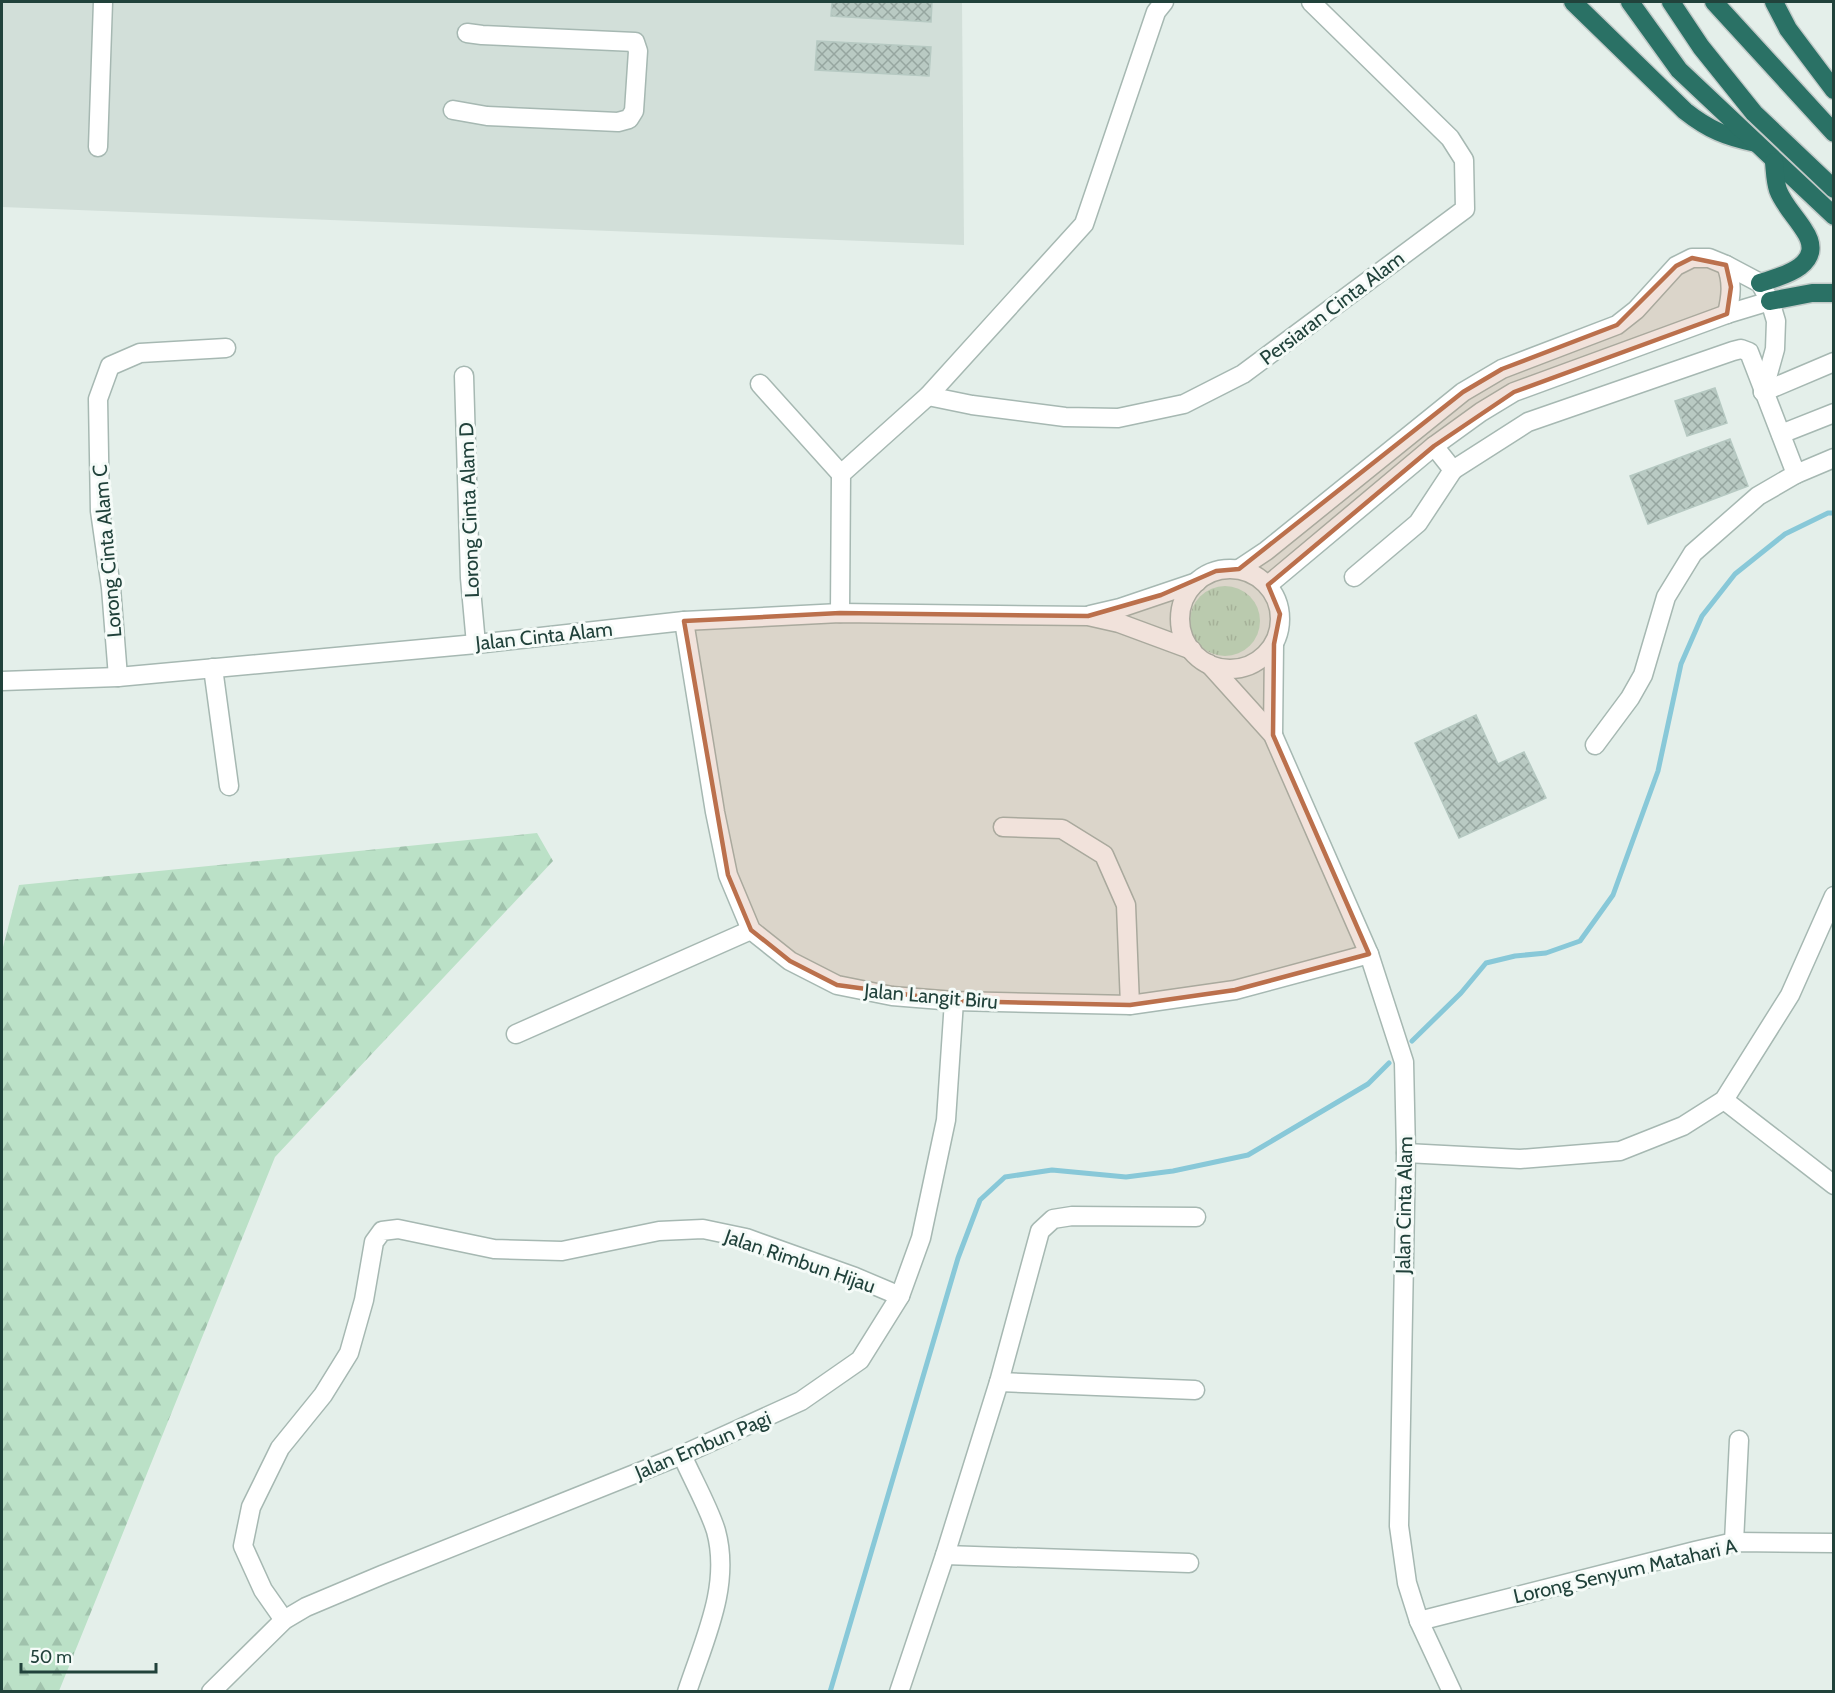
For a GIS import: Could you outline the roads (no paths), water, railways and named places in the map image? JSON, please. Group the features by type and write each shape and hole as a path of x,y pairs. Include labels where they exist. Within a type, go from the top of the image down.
{"highway":[{"path":"1573,2 1685,111 1702,124 1729,138 1756,143"},
{"path":"1630,2 1679,69 1833,216"},
{"path":"1671,2 1701,47 1754,113 1833,189"},
{"path":"1714,2 1833,133"},
{"path":"1774,2 1788,29 1833,90"},
{"path":"1760,283 1800,268 1808,258 1810,246 1806,233 1779,192 1774,162"},
{"path":"1770,301 1812,293 1833,293"}],"street":[{"path":"98,147 103,2"},
{"path":"841,474 928,396 1084,224 1156,12 1164,2"},
{"name":"Persiaran Cinta Alam","path":"928,396 972,405 1065,417 1118,418 1184,404 1243,374 1465,208 1464,160 1450,138 1311,2"},
{"path":"453,110 487,116 618,122 629,119 634,111 638,51 635,42 467,33"},
{"path":"1239,569 1266,551 1463,392 1502,369 1617,325 1636,310 1676,266 1692,258 1709,258 1760,283 1770,301 1776,321 1775,349 1763,392"},
{"path":"1726,265 1731,287 1727,314"},
{"path":"1268,585 1434,446 1481,412 1515,392 1727,314 1770,301"},
{"name":"Lorong Cinta Alam C","path":"118,677 111,588 100,511 98,399 111,366 140,353 226,348"},
{"path":"1354,577 1418,523 1453,470 1528,422 1741,349 1749,352 1796,474"},
{"path":"1763,392 1833,362"},
{"name":"Lorong Cinta Alam D","path":"464,376 470,578 476,644"},
{"path":"760,384 841,474 840,614"},
{"path":"1515,392 1528,422"},
{"path":"1781,434 1833,413"},
{"path":"1434,446 1453,470"},
{"path":"1595,745 1630,698 1643,675 1666,597 1693,553 1758,496 1796,474 1833,458"},
{"path":"1239,569 1255,575 1268,585 1278,603 1280,614 1278,634 1274,644 1267,652 1250,665 1229,669 1209,664 1192,650 1185,640 1180,615 1186,597 1197,582 1216,571 1239,569"},
{"name":"Jalan Cinta Alam","path":"1088,616 1120,608 1197,582"},
{"name":"Jalan Cinta Alam","path":"2,681 118,677 476,644 684,621 840,614 1088,616 1119,623 1192,650"},
{"name":"Jalan Langit Biru","path":"684,621 715,812 728,875 751,930 790,961 837,985 892,996 954,1001 1130,1005 1235,990 1369,954"},
{"name":"Jalan Cinta Alam","path":"1273,735 1274,644"},
{"name":"Jalan Cinta Alam","path":"1209,664 1273,735 1369,954 1404,1062 1406,1153 1399,1526 1407,1583 1419,1621 1452,1692"},
{"path":"213,668 229,786"},
{"path":"1003,827 1062,829 1104,855 1126,905 1130,1005"},
{"path":"1406,1153 1520,1160 1620,1151 1683,1126 1724,1100 1790,995 1833,896"},
{"path":"516,1034 751,930"},
{"name":"Jalan Embun Pagi","path":"211,1692 284,1620 306,1607 682,1455 801,1401 860,1360 900,1296 921,1238 946,1120 954,1001"},
{"path":"1724,1100 1833,1185"},
{"path":"899,1692 999,1382 1040,1231 1053,1219 1072,1216 1196,1217"},
{"name":"Jalan Rimbun Hijau","path":"284,1620 263,1590 243,1546 250,1507 280,1448 323,1395 349,1353 364,1299 374,1242 382,1231 398,1229 494,1249 562,1251 659,1231 703,1229 746,1238 900,1296"},
{"path":"999,1382 1195,1390"},
{"path":"1734,1542 1739,1440"},
{"path":"682,1455 716,1530 722,1566 716,1606 687,1692"},
{"name":"Lorong Senyum Matahari A","path":"1419,1621 1734,1542 1833,1543"},
{"path":"945,1555 1189,1563"}],"waterway":[{"path":"1412,1041 1461,993 1486,963 1515,956 1546,953 1580,941 1613,895 1658,771 1681,664 1702,616 1735,574 1785,534 1828,513 1834,513"},
{"path":"830,1692 958,1258 980,1200 1005,1177 1052,1170 1126,1177 1173,1171 1248,1155 1368,1084 1389,1063"}]}
